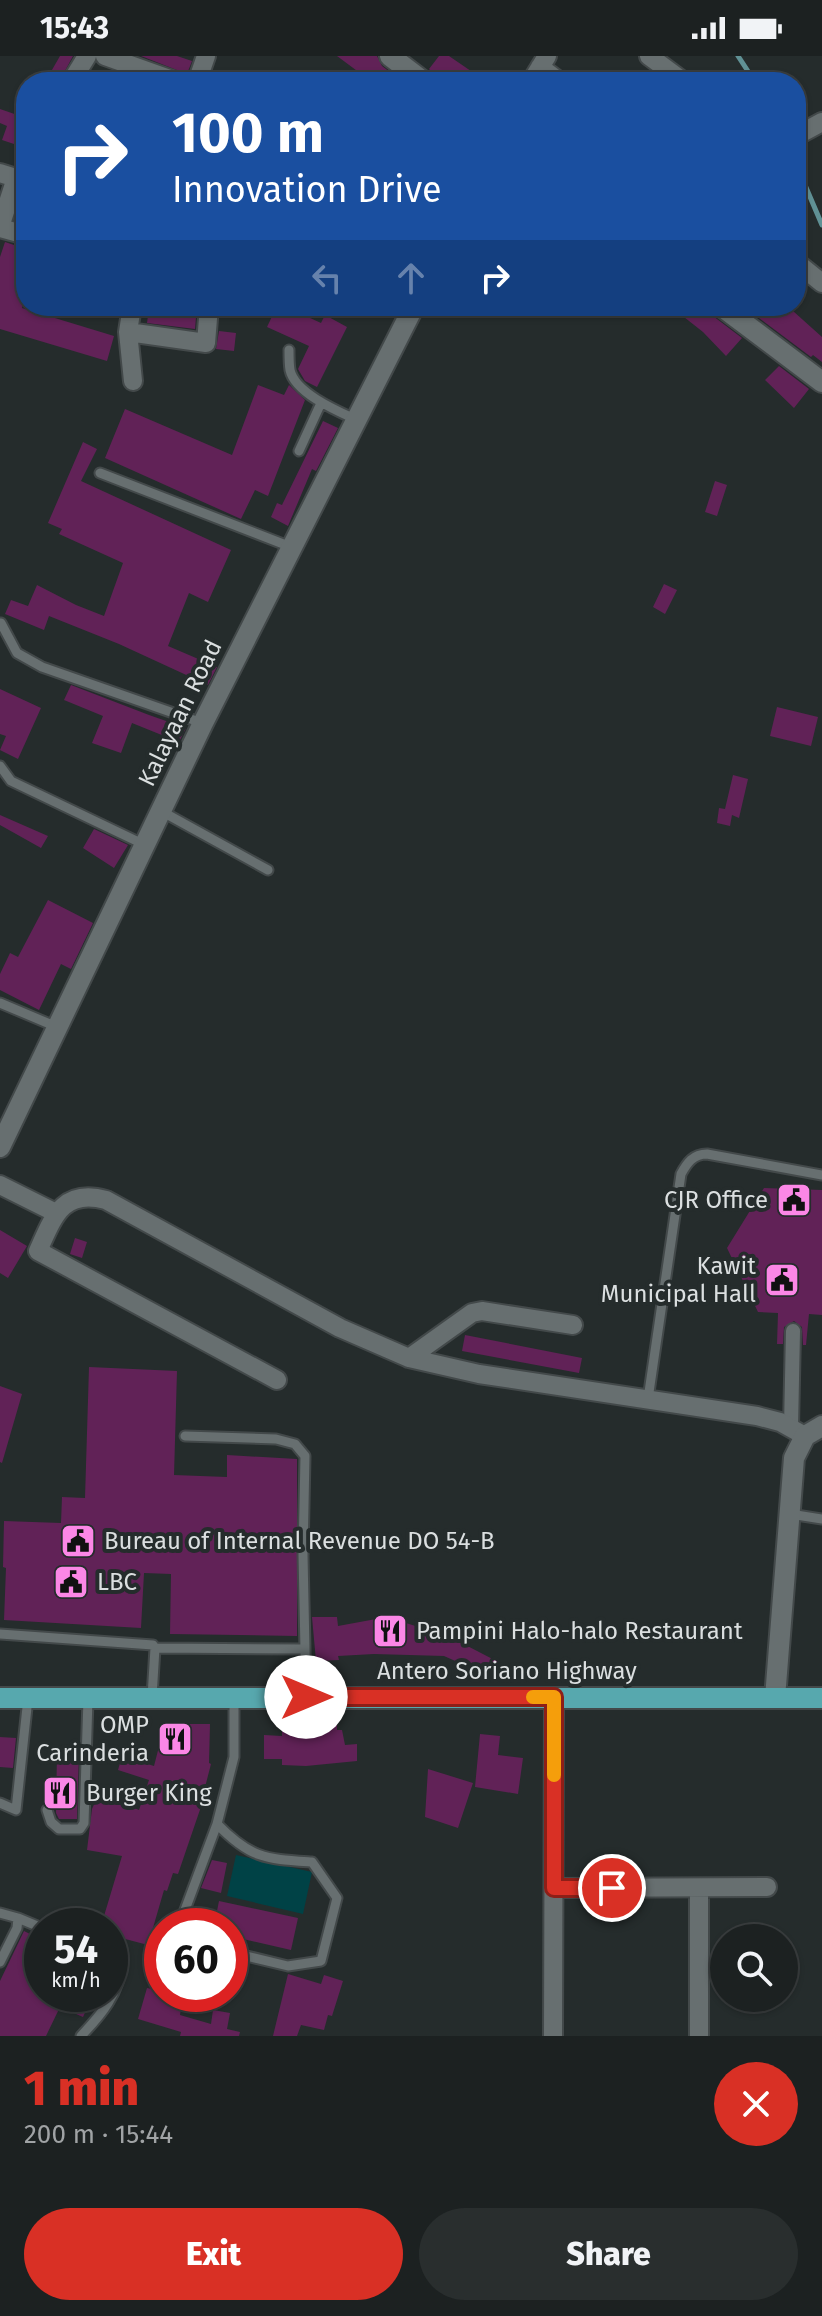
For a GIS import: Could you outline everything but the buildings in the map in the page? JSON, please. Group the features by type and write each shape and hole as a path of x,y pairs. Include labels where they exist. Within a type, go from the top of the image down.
{"main road":[{"name":"Antero Soriano Highway","path":"0,1698 822,1698"}],"street":[{"path":"105,56 150,72"},
{"path":"390,56 411,72"},
{"path":"649,56 671,72"},
{"path":"0,227 8,175"},
{"path":"806,270 822,283"},
{"path":"130,316 128,332 133,381"},
{"path":"128,332 206,343 208,316"},
{"name":"Kalayaan Road","path":"0,1147 203,723 409,316"},
{"path":"734,316 822,382"},
{"path":"0,1185 56,1213"},
{"path":"277,1380 38,1251 56,1213 82,1197 106,1200 340,1328 409,1358 479,1374 757,1416 806,1430"},
{"path":"409,1358 472,1313 482,1311 573,1325"},
{"path":"775,1698 794,1458 806,1430 793,1331"},
{"path":"553,2036 554,1697"},
{"path":"554,1888 767,1887"},
{"path":"699,1888 699,2036"}],"lane":[{"path":"289,350 290,372 298,384 321,403 357,420"},
{"path":"299,451 321,403"},
{"path":"100,473 291,547"},
{"path":"1,623 17,653 42,667 203,723"},
{"path":"0,766 11,781 145,845"},
{"path":"161,811 268,870"},
{"path":"0,1003 57,1027"},
{"path":"648,1399 681,1174 687,1162 698,1154 707,1154 822,1175"},
{"path":"185,1436 276,1439 295,1444 303,1452 306,1463 303,1649 306,1697"},
{"path":"788,1513 822,1519"},
{"path":"0,1634 118,1641 149,1644 155,1648 303,1649"},
{"path":"152,1697 155,1648"},
{"path":"0,1803 16,1810 28,1698"},
{"path":"186,1908 217,1824 234,1757 234,1698"},
{"path":"47,1810 51,1822 59,1829 80,1829 84,1823 88,1699"},
{"path":"217,1824 233,1841 265,1859 312,1862 337,1898 321,1961 288,1966 248,1956"},
{"path":"0,1913 24,1920"},
{"path":"0,1962 17,1928 18,1918"},
{"path":"81,2036 103,2012"}],"shaded area":[{"path":"236,1855 312,1872 303,1914 227,1896"}],"waterway":[{"path":"738,56 748,72"},
{"path":"806,187 822,225"}],"slow traffic":[{"path":"533,1697 554,1697 554,1775"}],"place":[{"name":"CJR Office","path":"794,1200"},
{"name":"Kawit Municipal Hall","path":"782,1280"},
{"name":"Bureau of Internal Revenue DO 54-B","path":"78,1541"},
{"name":"LBC","path":"71,1582"},
{"name":"Pampini Halo-halo Restaurant","path":"390,1631"},
{"name":"OMP Carinderia","path":"175,1739"},
{"name":"Burger King","path":"60,1793"}],"route":[{"path":"306,1697 554,1697 554,1888 612,1888"}]}
